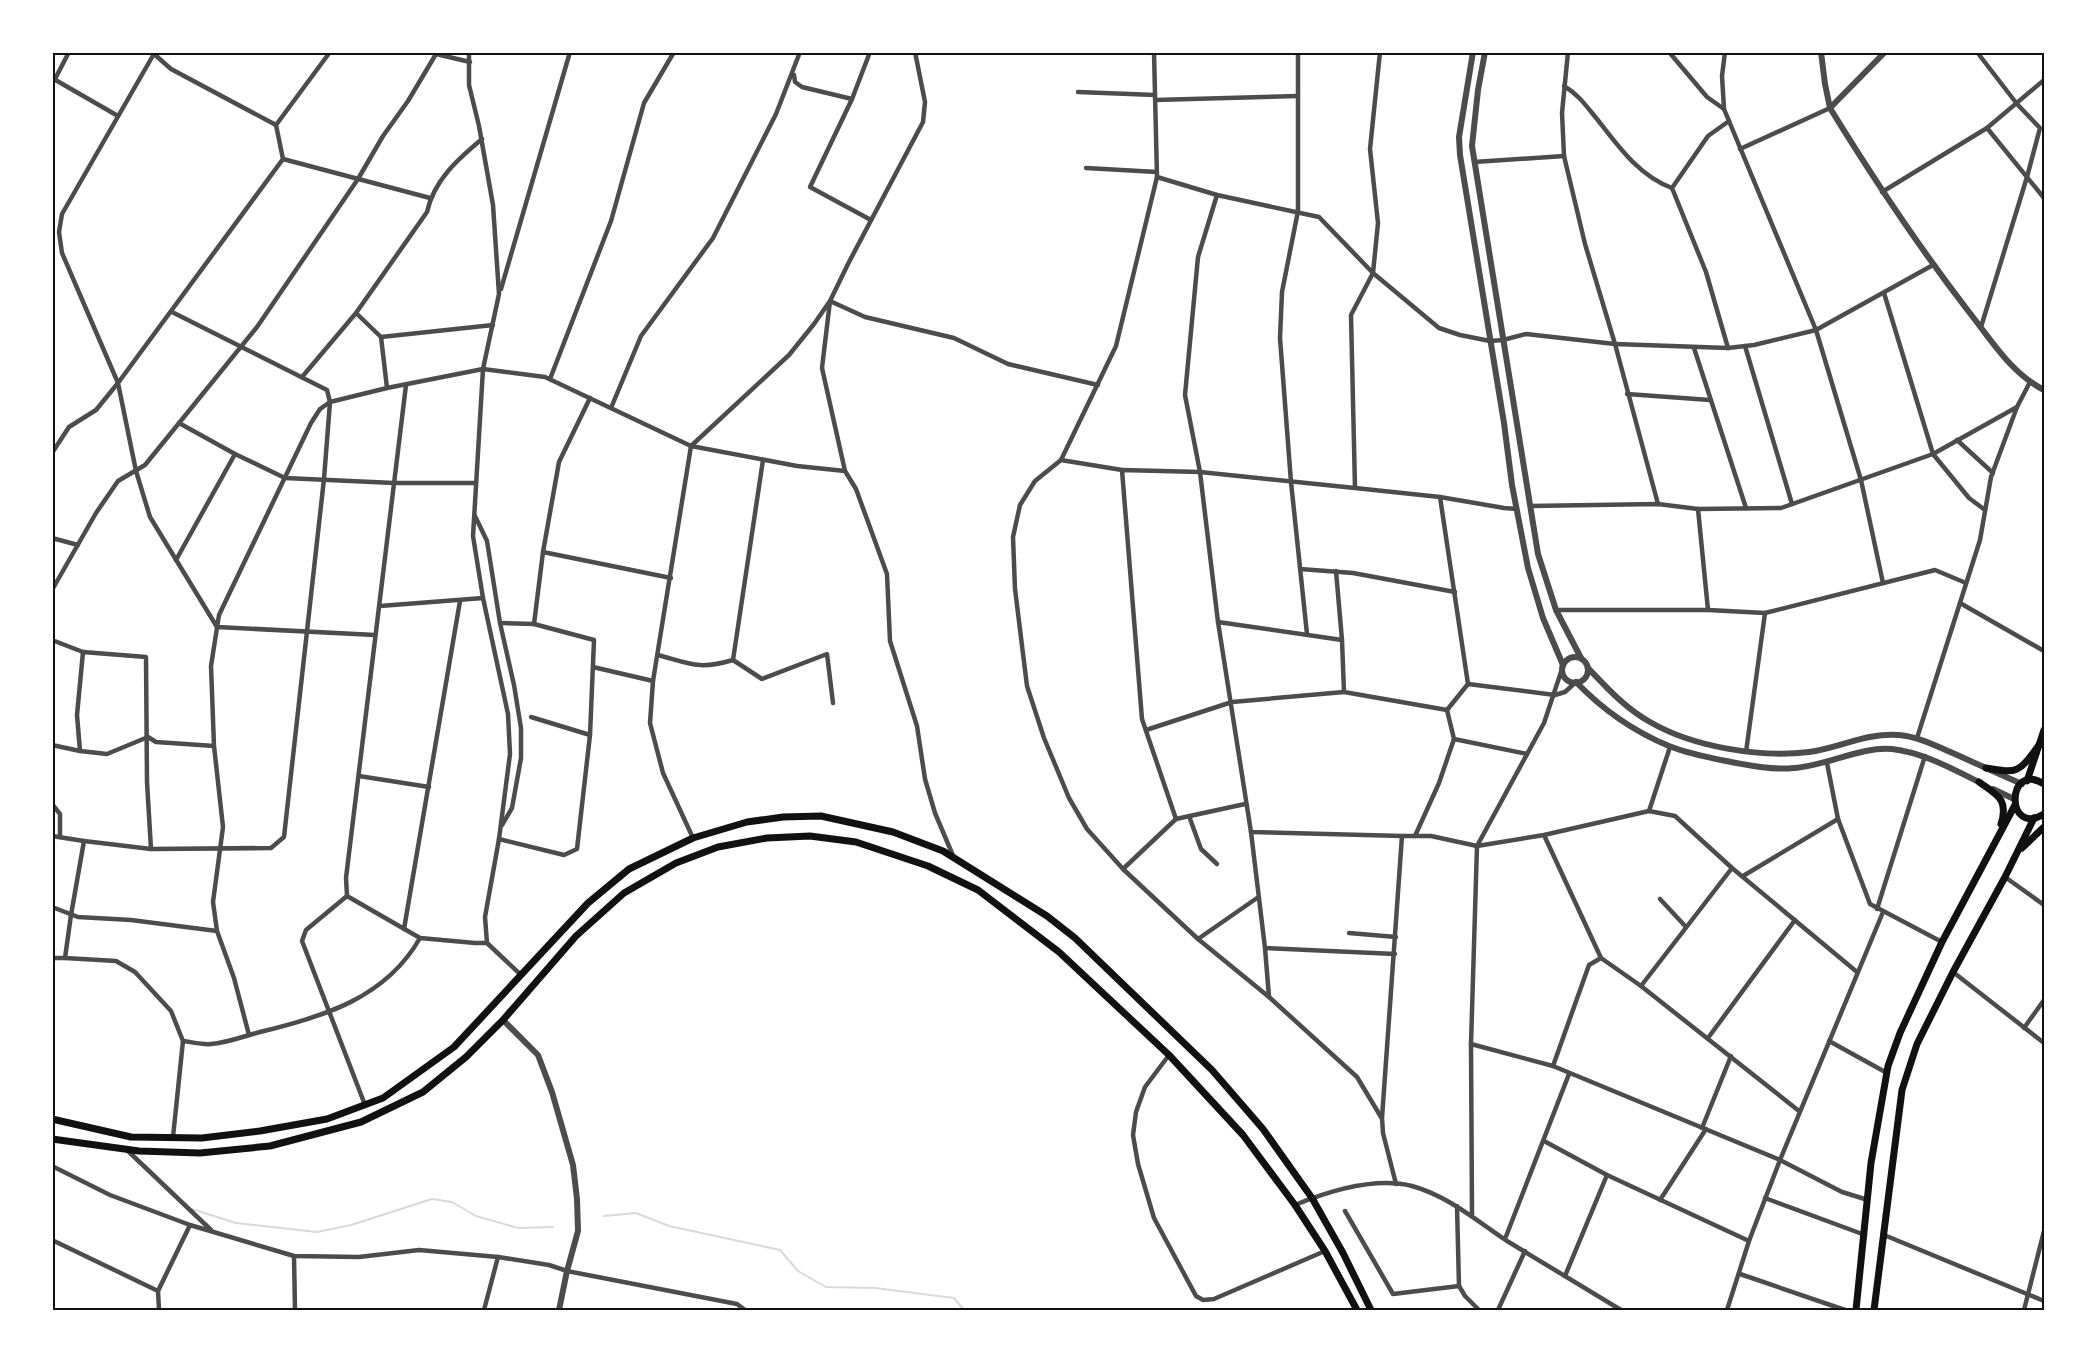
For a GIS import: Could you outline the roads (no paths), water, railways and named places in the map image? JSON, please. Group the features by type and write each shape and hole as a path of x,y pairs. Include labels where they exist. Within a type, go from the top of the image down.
{"main road":[{"path":"1856,1311 1871,1163 1887,1073 1899,1033 1942,942 1995,843 2014,802 2015,793 2024,782 2044,730"},
{"path":"1986,768 2007,772 2016,771 2024,767 2039,745"},
{"path":"2024,782 2033,780 2044,784"},
{"path":"1979,782 2000,798 2004,807 1995,843"},
{"path":"1874,1311 1902,1090 1917,1044 1953,972 2016,855 2041,816 2022,815 2014,802"},
{"path":"52,1119 131,1137 202,1138 327,1119 383,1098 453,1047 588,903 629,869 693,838 747,822 783,817 821,816 893,832 943,851 1047,916 1083,946 1212,1070 1263,1130 1312,1198 1343,1253 1371,1311"},
{"path":"2016,855 2044,827"},
{"path":"52,1139 126,1149 200,1153 270,1146 362,1122 423,1092 466,1057 503,1020 576,936 624,892 676,863 718,847 766,837 810,836 856,842 928,866 978,890 1059,952 1169,1054 1243,1135 1295,1205 1325,1251 1357,1311"}],"street":[{"path":"69,52 54,78 118,116"},
{"path":"52,453 69,427 96,410 118,383 283,159 276,125 330,52"},
{"path":"469,52 469,85 482,139 493,205 500,294"},
{"path":"487,943 485,917 501,827 510,754 508,714 473,543 483,369 500,294 570,52"},
{"path":"550,379 611,221 644,103 674,52"},
{"path":"611,408 641,336 713,238 776,114 800,52"},
{"path":"870,52 852,99 810,187 872,220"},
{"path":"693,838 663,773 650,723 653,681 691,446 789,355 830,301 923,122 925,102 915,52"},
{"path":"1154,52 1157,175 1116,346 1061,460 1035,481 1020,505 1013,537 1015,589 1027,686 1044,738 1069,798 1087,829 1123,869 1198,939 1269,997 1357,1077 1382,1118"},
{"path":"1298,52 1298,211 1282,292 1280,338 1291,482 1307,634"},
{"path":"1355,488 1352,315 1372,273 1378,224 1370,149 1380,52"},
{"path":"1473,52 1459,137 1460,155 1528,568 1540,608 1568,680 1576,682 1602,706 1670,747 1704,757 1772,768 1795,768 1827,763 1864,752 1890,749 1925,756 2014,802"},
{"path":"1485,52 1472,146 1538,554 1556,610 1588,668 1614,696 1650,722 1713,746 1765,754 1808,752 1897,734 1917,738 2024,782"},
{"path":"1568,52 1562,113 1564,156 1573,198 1658,504"},
{"path":"1669,52 1707,97 1724,109"},
{"path":"1725,52 1722,76 1724,109 1816,330 1861,480 1883,583"},
{"path":"1821,52 1824,84 1830,108 1882,192 1933,265 2012,367 2044,390"},
{"path":"1740,149 1830,108 1885,52"},
{"path":"1977,52 2017,104 2040,128 1981,327"},
{"path":"217,627 150,517 136,471 118,383 62,253 59,232 62,214 154,53 171,69 276,125"},
{"path":"52,590 118,481 145,465 257,327 358,179 436,54 470,62"},
{"path":"793,72 795,82 802,87 852,99"},
{"path":"1882,192 1987,128 2044,80"},
{"path":"1564,86 1581,98 1636,166 1650,177 1672,188 1706,272 1728,348"},
{"path":"1078,92 1155,98 1298,96"},
{"path":"1672,188 1708,136 1729,121"},
{"path":"1987,128 2044,198"},
{"path":"302,377 356,313 428,212 430,198 453,164 482,139"},
{"path":"1474,162 1564,156"},
{"path":"283,159 430,198"},
{"path":"1086,168 1157,175 1217,195 1319,217 1372,273 1439,328 1490,341 1526,334 1615,344 1694,348 1745,346 1816,330 1933,265"},
{"path":"1217,195 1198,257 1185,395 1200,472 1218,622 1251,832 1269,997"},
{"path":"1884,293 1932,454 1969,498 1985,510"},
{"path":"830,301 865,316 954,338 1008,364 1098,385"},
{"path":"830,301 822,368 845,471 856,489 887,574 890,641 917,726 925,779 934,813 954,858"},
{"path":"52,836 151,849 271,848 284,837 324,479 330,402 327,390 172,312"},
{"path":"356,313 381,337 387,388"},
{"path":"381,337 494,325"},
{"path":"1745,346 1792,504"},
{"path":"1694,348 1746,508"},
{"path":"249,1035 234,978 217,931 213,902 223,827 214,746 212,666 219,615 311,423 320,409 330,402 387,388 483,369 550,379 691,446 797,466 845,471"},
{"path":"1917,738 1980,540 1993,473 2017,407 2030,382"},
{"path":"365,1105 302,941 306,930 346,896 346,878 406,385"},
{"path":"1628,394 1710,400"},
{"path":"534,624 543,552 559,462 590,398"},
{"path":"1530,506 1658,504 1698,509 1781,508 1932,454 2017,407"},
{"path":"179,423 285,478 394,483 476,483"},
{"path":"1957,440 1993,473"},
{"path":"176,560 235,454"},
{"path":"733,660 763,460"},
{"path":"1061,460 1122,470 1200,472 1440,497 1504,508 1517,508"},
{"path":"1122,470 1142,718 1176,819"},
{"path":"1440,497 1468,684 1447,710"},
{"path":"1698,509 1708,610"},
{"path":"475,516 488,542 500,622 521,728 521,758 512,808 501,827"},
{"path":"52,538 78,545"},
{"path":"543,552 670,578"},
{"path":"1300,569 1336,571 1398,580 1455,592"},
{"path":"1556,610 1708,610 1765,613 1935,570 1966,583"},
{"path":"1336,571 1344,692"},
{"path":"380,606 483,598"},
{"path":"404,929 460,601"},
{"path":"1960,603 2044,651"},
{"path":"1746,752 1765,613"},
{"path":"499,839 564,855 577,849 590,735 594,640 534,624 500,622"},
{"path":"1218,622 1342,640"},
{"path":"217,627 375,635"},
{"path":"52,640 83,652 146,657 147,782 151,849"},
{"path":"80,751 77,715 83,652"},
{"path":"733,660 762,679 827,654 833,703"},
{"path":"658,655 699,666 714,666 733,660"},
{"path":"1472,1215 1471,1044 1477,846 1544,723 1563,667 1569,659 1581,658"},
{"path":"593,667 653,681"},
{"path":"1468,684 1554,695 1565,692 1583,679 1588,668"},
{"path":"1146,730 1232,702 1344,692 1447,710"},
{"path":"1415,836 1439,783 1454,739 1447,710"},
{"path":"531,717 590,735"},
{"path":"148,736 156,742 214,746"},
{"path":"52,745 107,754 148,736"},
{"path":"1454,739 1527,754"},
{"path":"1649,811 1670,747"},
{"path":"1877,909 1925,756"},
{"path":"1827,763 1838,819 1870,904 1942,942"},
{"path":"359,776 429,787"},
{"path":"52,804 60,814 60,837"},
{"path":"1123,869 1176,819 1245,804"},
{"path":"1251,832 1431,836 1477,846 1544,835 1649,811 1675,816 1732,868 1857,972"},
{"path":"1189,816 1201,849 1217,864"},
{"path":"1743,876 1838,819"},
{"path":"1544,835 1601,958 1641,986 1799,1111"},
{"path":"1396,1184 1383,1133 1382,1118 1402,836"},
{"path":"65,958 84,841"},
{"path":"1641,986 1732,868"},
{"path":"2005,877 2044,905"},
{"path":"346,896 420,938 487,943 521,975"},
{"path":"1198,939 1257,898"},
{"path":"1660,899 1686,927"},
{"path":"52,907 78,917 131,920 217,931"},
{"path":"1727,1311 1749,1241 1799,1111 1883,912"},
{"path":"1708,1038 1795,920"},
{"path":"1349,933 1396,937"},
{"path":"183,1041 210,1045 300,1023 329,1013 358,1000 380,985 412,952 420,938"},
{"path":"1265,948 1395,954"},
{"path":"52,958 116,961 135,972 171,1011 183,1041 173,1137"},
{"path":"1553,1066 1589,964 1601,958"},
{"path":"1953,972 2044,1043"},
{"path":"2024,1028 2044,1000"},
{"path":"503,1020 537,1055 552,1092 573,1165 578,1231 559,1311"},
{"path":"1829,1041 1887,1073"},
{"path":"1471,1044 1553,1066 1780,1160 1842,1192 1868,1200"},
{"path":"1169,1054 1145,1087 1136,1113 1132,1135 1154,1218 1196,1296 1203,1300 1214,1299 1325,1251"},
{"path":"1660,1200 1704,1129 1731,1056"},
{"path":"1505,1239 1569,1074"},
{"path":"1544,1141 1660,1200 1749,1241"},
{"path":"126,1149 213,1232"},
{"path":"52,1166 110,1195 190,1225 294,1256 359,1257 419,1250 498,1257 549,1265 567,1271 737,1304 745,1311"},
{"path":"1566,1276 1607,1174"},
{"path":"1295,1205 1312,1198 1365,1185 1412,1186 1457,1206 1505,1239 1621,1311"},
{"path":"1765,1198 1865,1235"},
{"path":"1457,1206 1459,1286 1479,1311"},
{"path":"1346,1211 1393,1294 1459,1286"},
{"path":"159,1311 158,1291 190,1225"},
{"path":"2024,1311 2044,1231"},
{"path":"1884,1235 2044,1301"},
{"path":"52,1240 158,1291"},
{"path":"1498,1311 1525,1251"},
{"path":"294,1256 296,1311"},
{"path":"484,1311 498,1257"},
{"path":"1740,1274 1845,1311"},
{"path":"737,1304 737,1311"}],"waterway":[{"path":"192,1209 236,1223 317,1232 351,1225 432,1199 452,1202 476,1216 518,1228 553,1227"},
{"path":"604,1216 636,1213 669,1226 780,1250 798,1271 826,1287 875,1288 954,1298 964,1310"}]}
